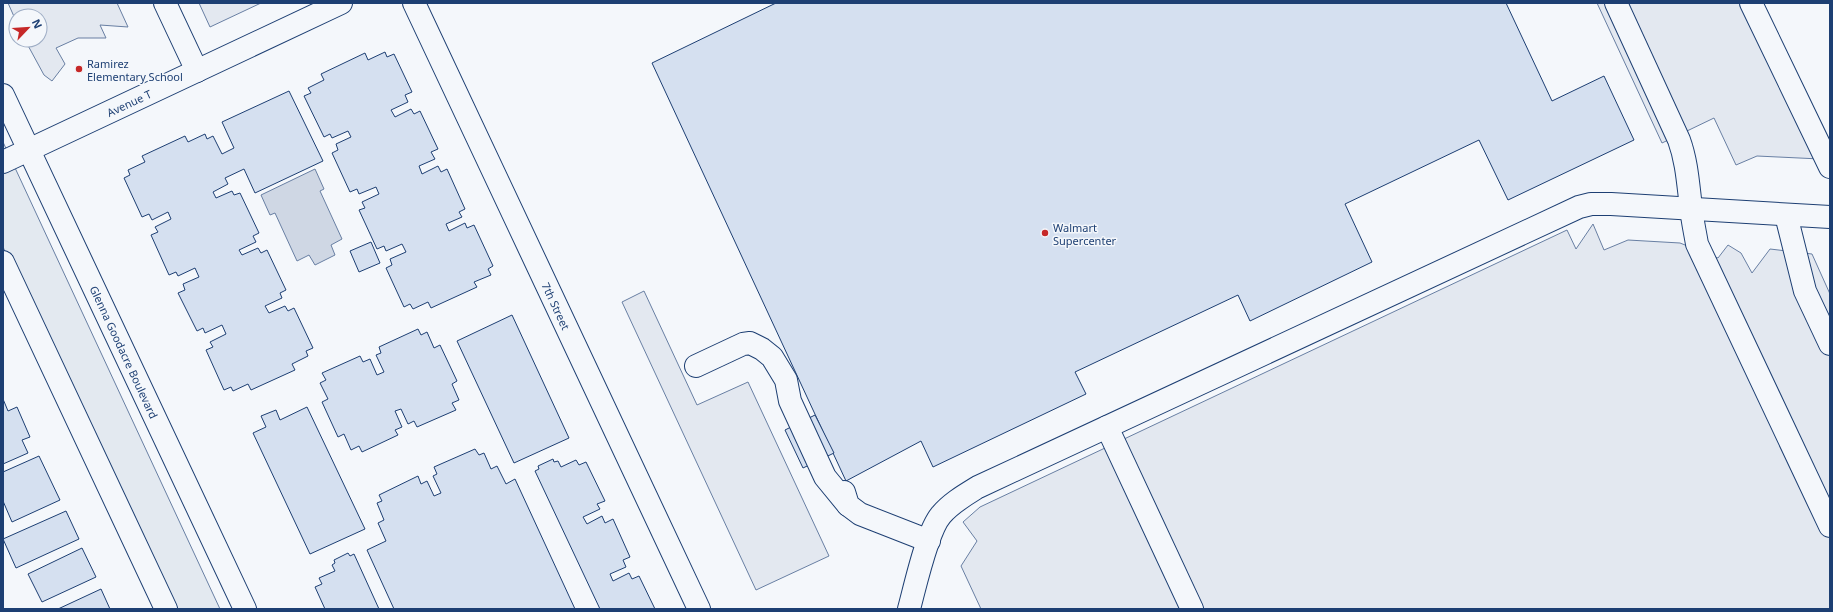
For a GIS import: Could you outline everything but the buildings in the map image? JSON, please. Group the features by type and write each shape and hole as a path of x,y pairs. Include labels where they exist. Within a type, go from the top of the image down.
{"street":[{"path":"165,3 197,71"},
{"name":"Avenue T","path":"3,162 341,3"},
{"name":"7th Street","path":"414,3 699,609"},
{"path":"1616,3 1680,140 1688,172 1691,208 1698,244 1830,526"},
{"path":"1751,3 1830,167"},
{"name":"Glenna Goodacre Boulevard","path":"3,95 244,609"},
{"path":"909,609 929,541 940,516 956,500 978,487 1579,207 1591,204 1611,204 1830,217"},
{"path":"1786,215 1805,291 1830,344"},
{"path":"3,262 166,609"},
{"path":"696,366 743,344 750,343 762,349 772,357 786,380 790,401 825,477 848,505 860,514 929,541"},
{"path":"1107,427 1192,609"}],"shaded area":[{"path":"8,3 117,3 128,27 100,25 106,38 78,38 56,48 65,64 52,81 44,75 29,48 48,48 48,8 10,8"},
{"path":"199,3 261,3 210,27"},
{"path":"1597,3 1743,3 1820,159 1757,156 1736,165 1714,118 1662,143"},
{"path":"3,142 220,609 173,609 3,247"},
{"path":"315,169 324,189 320,191 342,239 331,245 335,255 315,265 309,255 297,261 275,213 270,215 261,195"},
{"path":"1593,224 1604,250 1628,240 1680,243 1718,258 1728,245 1741,253 1752,273 1770,249 1812,254 1830,294 1830,609 981,609 961,566 977,541 963,522 980,507 1567,230 1576,249"},
{"path":"644,291 697,405 748,382 829,556 756,590 622,302"}],"place":[{"name":"Ramirez Elementary School","path":"79,69"},
{"name":"Walmart Supercenter","path":"1045,233"}]}
